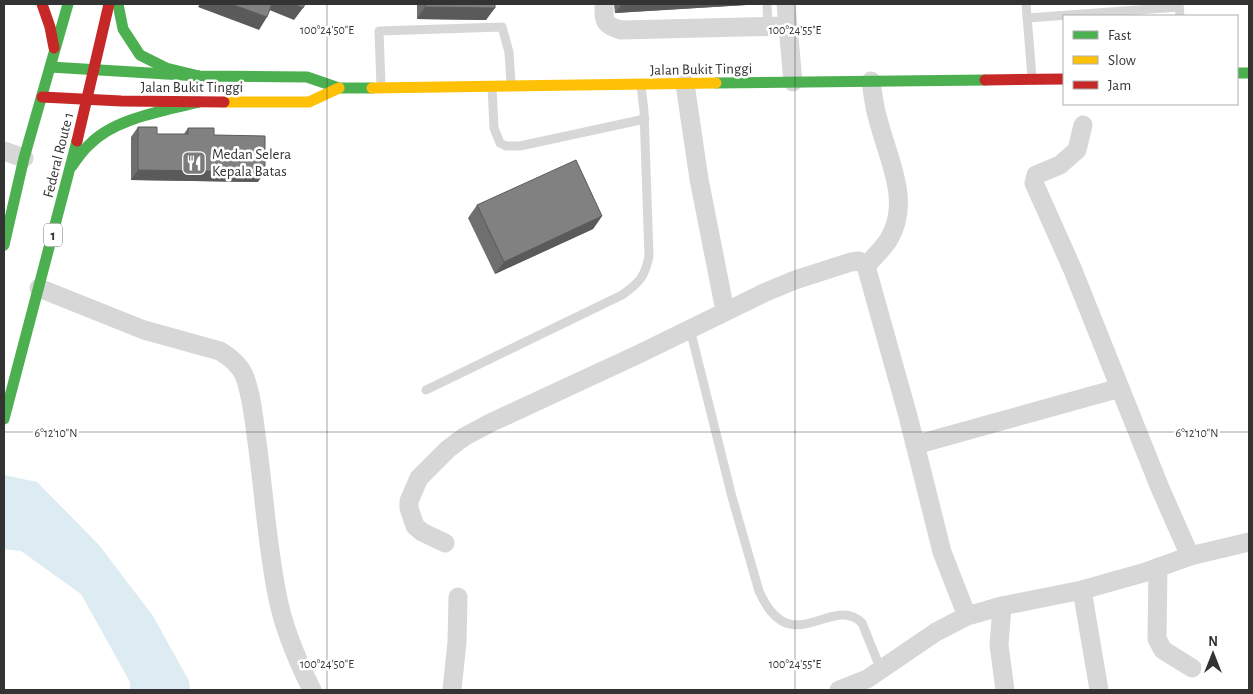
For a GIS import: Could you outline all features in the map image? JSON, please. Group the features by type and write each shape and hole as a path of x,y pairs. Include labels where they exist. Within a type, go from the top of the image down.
{"main road":[{"path":"42,4 50,26 54,52"},
{"name":"Federal Route 1","path":"4,245 24,158 68,4"},
{"name":"Federal Route 1","path":"4,419 87,100 109,4"},
{"path":"118,4 123,28 140,55 166,68 199,76"},
{"name":"Jalan Bukit Tinggi","path":"50,67 199,76 307,77 339,88 1063,79"},
{"name":"Jalan Bukit Tinggi","path":"42,97 87,100 309,102 339,88"},
{"path":"69,170 90,144 108,130 126,122 199,102"}],"street":[{"path":"604,4 604,20 621,30 788,26"},
{"path":"786,4 793,82"},
{"path":"866,266 889,239 898,213 898,200 890,160 877,119 871,81"},
{"path":"685,84 699,179 725,311"},
{"path":"1083,125 1077,150 1060,165 1036,175 1034,183 1072,268 1160,488 1190,556"},
{"path":"4,151 24,158"},
{"path":"445,544 422,532 415,526 409,508 409,501 419,478 448,449 490,423 725,311 788,283 828,269 859,261 866,266 942,552 967,616"},
{"path":"39,288 144,330 220,352 229,356 240,368 248,389 256,433 277,596 296,656 312,690"},
{"path":"915,445 1120,388"},
{"path":"839,690 867,679 936,632 967,616 1002,606 1082,590 1190,556 1249,542"},
{"path":"1158,567 1157,639 1163,650 1192,668"},
{"path":"1082,590 1099,690"},
{"path":"452,690 457,642 458,597"},
{"path":"1002,606 999,646 1005,690"}],"lane":[{"path":"766,4 768,27"},
{"path":"1026,4 1032,80"},
{"path":"1078,15 1179,9"},
{"path":"1027,18 1063,16"},
{"path":"381,88 379,31 502,26 509,52 511,86"},
{"path":"426,390 622,295 642,279 647,268 649,256 641,85"},
{"path":"492,87 494,128 500,143 506,146 520,146 644,120"},
{"path":"690,329 732,497 759,591 766,606 778,618 794,626 805,626 844,614 857,618 862,623 881,670"}],"shaded area":[{"path":"4,475 37,482 99,545 153,616 189,681 190,690 130,690 130,682 81,594 21,551 4,549"}],"building":[{"path":"231,4 272,4 267,17"},
{"path":"294,4 305,4 303,8"},
{"path":"426,4 495,4 495,8 425,7"},
{"name":"Medan Selera Kepala Batas","path":"138,127 157,127 157,134 188,134 188,128 214,128 214,135 265,136 265,172 138,170"},
{"path":"576,160 602,216 504,262 477,205"}],"traffic: fast":[{"path":"4,245 24,158 68,4"},
{"path":"118,4 123,29 140,55 166,68 199,76"},
{"path":"50,67 199,76 307,77 339,88 372,88"},
{"path":"1238,73 1249,73"},
{"path":"716,83 985,80"},
{"path":"72,166 86,147 112,128 156,112 199,102"},
{"path":"4,419 77,141"}],"traffic: slow":[{"path":"372,88 716,83"},
{"path":"224,102 309,102 339,88"}],"traffic: jam":[{"path":"42,4 50,27 54,48"},
{"path":"77,141 109,4"},
{"path":"985,80 1063,79"},
{"path":"42,97 121,101 224,102"}],"place":[{"name":"Medan Selera Kepala Batas","path":"194,163"}]}
